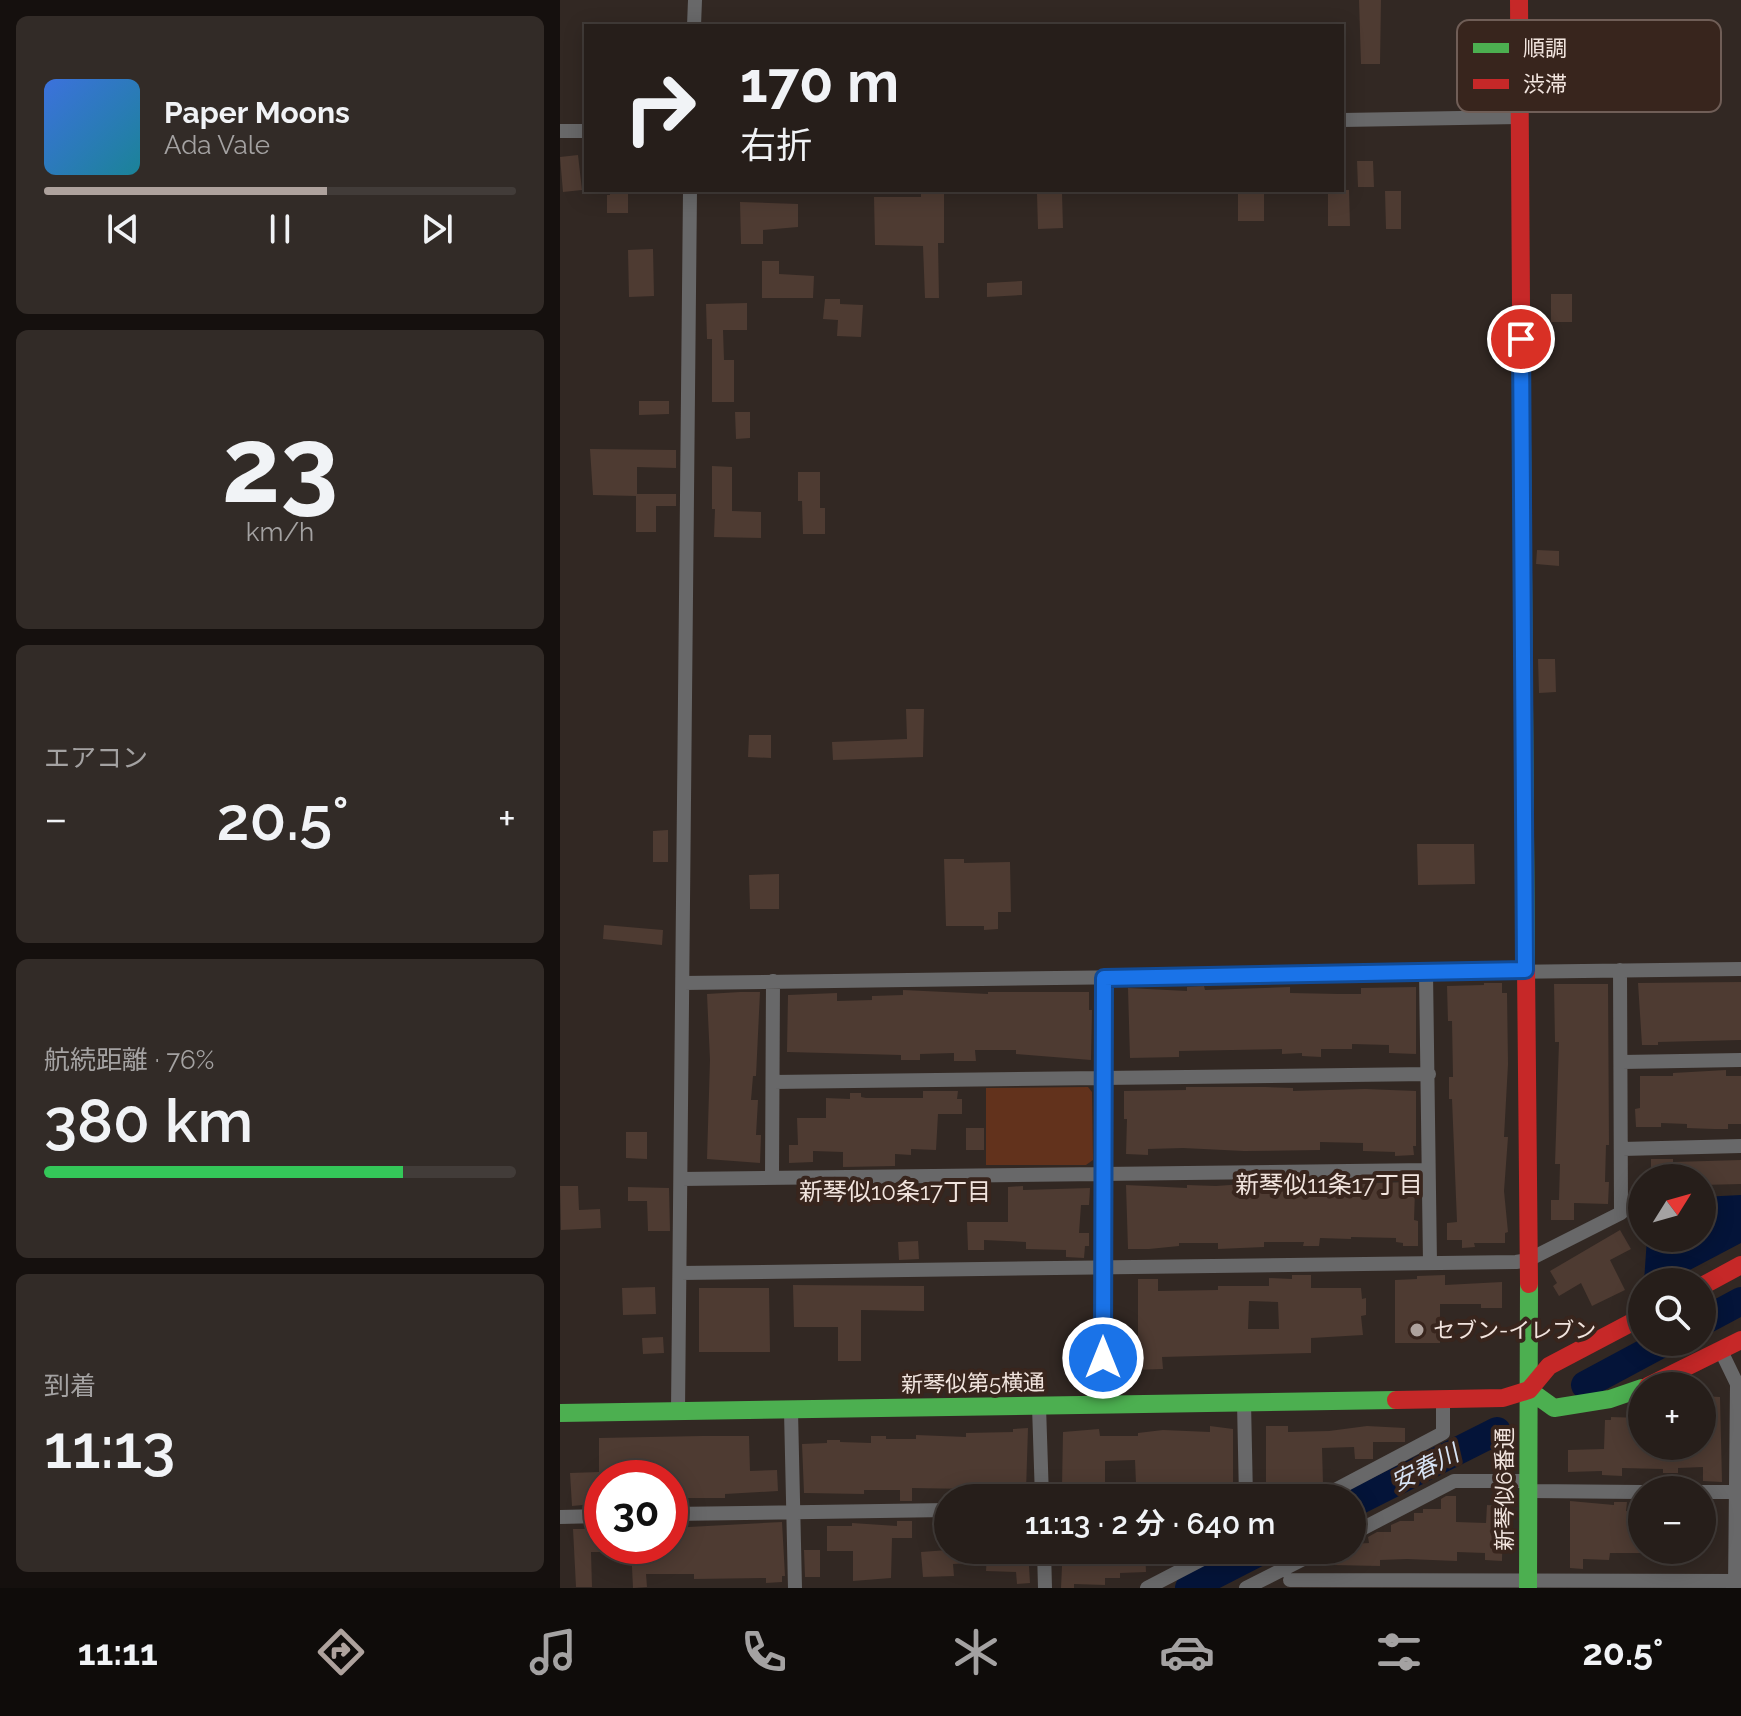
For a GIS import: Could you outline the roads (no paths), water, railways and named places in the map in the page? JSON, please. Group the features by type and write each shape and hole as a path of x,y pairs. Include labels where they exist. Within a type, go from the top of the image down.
{"street":[{"path":"694,24 695,0"},
{"name":"新琴似6番通","path":"1519,112 1528,1585"},
{"path":"1344,120 1519,117"},
{"path":"560,131 584,131"},
{"path":"678,1411 690,192"},
{"path":"683,983 1741,969"},
{"path":"680,1273 1528,1260 1621,1213 1620,970"},
{"path":"1426,973 1430,1263"},
{"path":"1103,1405 1104,978"},
{"path":"772,1178 773,981"},
{"path":"1622,1062 1741,1060"},
{"path":"773,1082 1429,1074"},
{"path":"1622,1149 1741,1146"},
{"path":"681,1179 1428,1170"},
{"path":"1716,1278 1741,1265"},
{"path":"1628,1324 1549,1366 1529,1390 1554,1408 1628,1395"},
{"path":"1677,1372 1741,1340"},
{"path":"1246,1588 1290,1578 1528,1585 1737,1583 1739,1384 1721,1351"},
{"name":"新琴似第5横通","path":"560,1413 1503,1398 1529,1390"},
{"path":"1346,1484 1443,1433 1443,1399"},
{"path":"1244,1402 1246,1484"},
{"path":"1039,1406 1042,1484"},
{"path":"791,1411 795,1588"},
{"path":"1366,1527 1454,1481 1628,1491"},
{"path":"1716,1492 1738,1492"},
{"path":"688,1514 934,1510"},
{"path":"560,1517 584,1516"},
{"path":"1044,1564 1045,1588"},
{"path":"1147,1588 1193,1564"},
{"path":"1290,1578 1306,1564"}],"water":[{"path":"1741,1195 1741,1243 1694,1268 1645,1268 1646,1252 1716,1252 1716,1196"}],"waterway":[{"name":"安春川","path":"1716,1314 1741,1301"},
{"name":"安春川","path":"1585,1385 1639,1356"},
{"name":"安春川","path":"1366,1497 1497,1431"},
{"name":"安春川","path":"1189,1588 1236,1564"}],"place":[{"name":"セブン-イレブン","path":"1417,1330"}],"district":[{"name":"新琴似11条17丁目","path":"1329,1185"},
{"name":"新琴似10条17丁目","path":"895,1192"}]}
